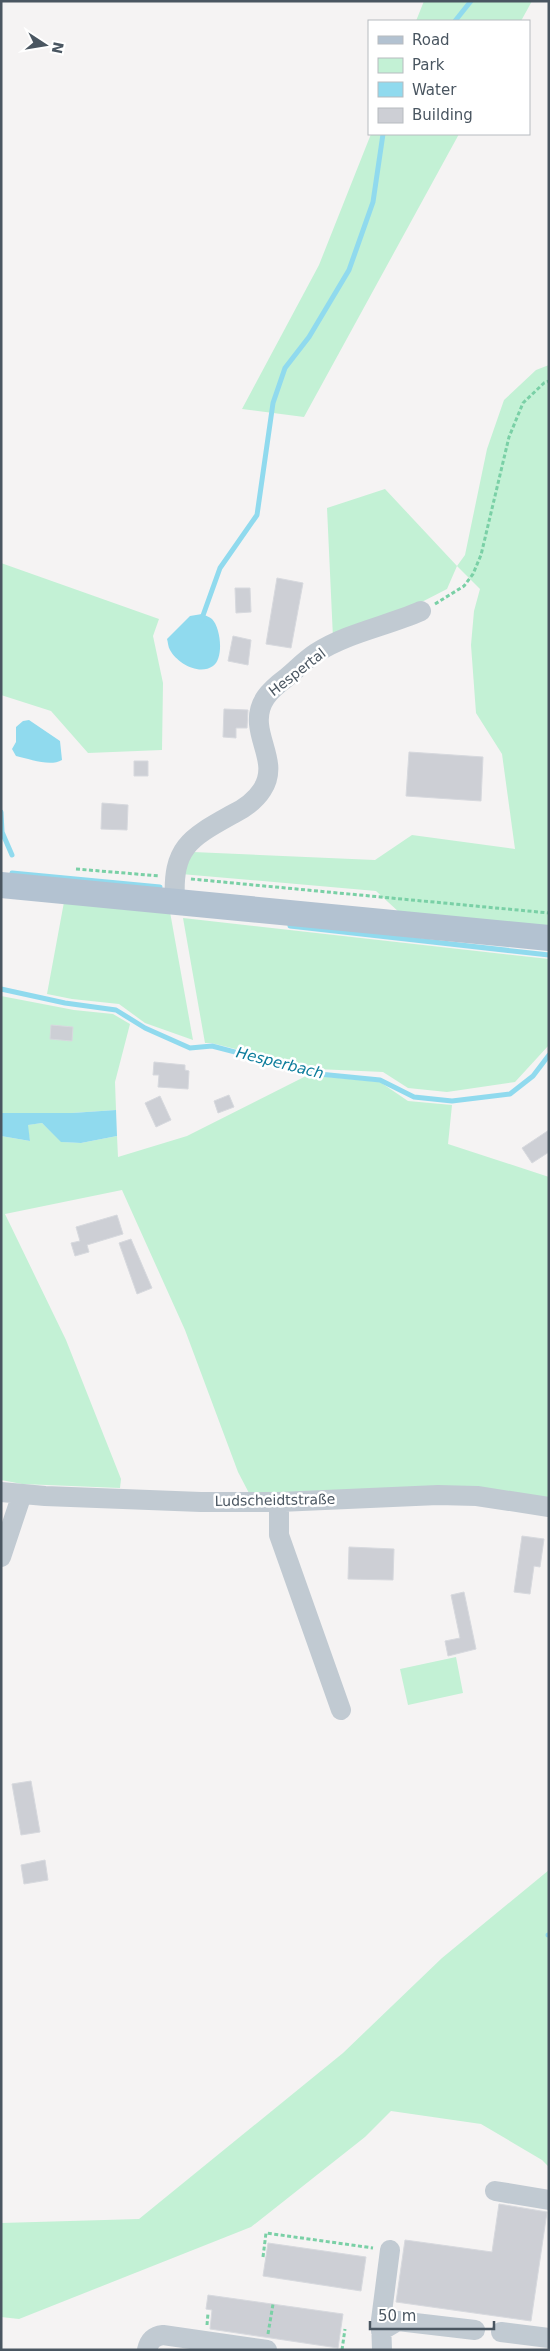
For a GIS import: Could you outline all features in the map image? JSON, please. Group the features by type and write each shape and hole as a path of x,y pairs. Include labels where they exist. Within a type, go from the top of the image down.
{"main road":[{"path":"1,885 174,889 549,938"}],"street":[{"name":"Hespertal","path":"174,889 178,860 201,832 249,806 262,790 268,777 269,762 258,724 260,705 266,695 316,653 340,641 397,622 421,611"},
{"name":"Ludscheidtstraße","path":"1,1492 191,1502 280,1502 438,1495 477,1496 549,1507"},
{"path":"1,1557 22,1494"},
{"path":"280,1502 279,1535 341,1710"},
{"path":"494,2190 549,2200"},
{"path":"382,2340 381,2320 390,2250"},
{"path":"382,2340 398,2321 475,2330"},
{"path":"501,2332 549,2338"},
{"path":"147,2350 150,2341 163,2334 266,2350"}],"path":[{"path":"421,611 464,586 473,574 481,555 510,437 523,403 544,383 549,381"},
{"path":"68,868 174,889 549,913"},
{"path":"263,2257 266,2233 390,2250"},
{"path":"266,2350 273,2304"},
{"path":"342,2350 345,2329"}],"green space":[{"path":"424,1 532,1 522,20 416,20"},
{"path":"371,135 458,135 304,417 242,409 319,265"},
{"path":"549,365 549,927 400,913 376,891 181,874 193,852 375,860 412,835 515,849 502,754 476,713 471,645 474,611 480,589 457,566 465,555 487,449 504,400 536,370"},
{"path":"385,489 457,566 447,589 412,607 333,638 327,508"},
{"path":"1,563 159,619 153,636 163,683 162,750 88,753 51,711 1,695"},
{"path":"64,902 170,912 193,1040 145,1023 119,1004 72,999 47,994"},
{"path":"183,918 549,959 549,1045 515,1082 447,1092 408,1088 383,1072 317,1069 205,1043"},
{"path":"1,996 74,1010 113,1014 130,1024 115,1082 116,1110 72,1113 1,1113"},
{"path":"308,1075 380,1082 408,1101 452,1105 448,1144 549,1177 549,1499 250,1495 238,1472 185,1330 122,1190 5,1214 66,1340 121,1479 120,1488 22,1484 1,1480 1,1136 30,1141 27,1125 42,1123 62,1142 81,1143 117,1136 118,1157 187,1136"},
{"path":"456,1657 463,1693 408,1705 400,1669"},
{"path":"549,1870 549,2167 542,2160 481,2124 391,2111 365,2137 251,2227 19,2319 1,2317 1,2223 139,2219 343,2053 442,1958"}],"water":[{"path":"202,614 211,618 215,623 219,636 220,650 219,657 213,666 201,670 189,667 173,655 169,649 167,639 190,616"},
{"path":"29,720 60,741 62,760 46,763 16,756 12,749 16,742 16,727 23,721"},
{"path":"116,1110 117,1136 81,1143 61,1142 42,1123 28,1125 30,1141 1,1136 1,1113 72,1113"}],"building":[{"path":"277,578 303,583 291,648 266,644"},
{"path":"235,588 250,588 251,612 236,613"},
{"path":"233,636 251,640 248,665 228,661"},
{"path":"224,709 248,710 247,728 236,728 236,738 223,737"},
{"path":"409,752 483,757 481,801 406,796"},
{"path":"134,761 148,761 148,776 134,776"},
{"path":"102,803 128,805 127,830 101,829"},
{"path":"51,1025 73,1027 72,1041 50,1039"},
{"path":"154,1062 185,1065 185,1070 189,1071 188,1089 158,1087 159,1075 153,1075"},
{"path":"229,1095 234,1107 218,1113 214,1101"},
{"path":"160,1096 171,1120 156,1127 145,1103"},
{"path":"549,1130 549,1152 532,1163 522,1148"},
{"path":"117,1215 123,1234 87,1245 89,1252 75,1256 71,1243 80,1241 76,1227"},
{"path":"131,1239 152,1288 137,1294 119,1243"},
{"path":"522,1536 544,1539 540,1567 534,1566 530,1594 514,1592"},
{"path":"349,1547 394,1549 393,1580 348,1579"},
{"path":"464,1592 476,1649 448,1656 445,1641 460,1638 451,1595"},
{"path":"31,1781 40,1832 21,1835 12,1784"},
{"path":"45,1860 48,1880 24,1884 21,1865"},
{"path":"499,2204 547,2212 531,2321 396,2302 405,2240 492,2252"},
{"path":"268,2243 366,2257 361,2291 263,2276"},
{"path":"208,2295 343,2314 338,2348 210,2329 212,2310 206,2309"}],"waterway":[{"path":"456,20 471,1"},
{"path":"201,621 220,568 257,515 273,403 285,368 309,337 349,270 373,202 383,135"},
{"path":"1,812 2,832 12,855"},
{"path":"12,873 160,887"},
{"path":"290,926 549,955"},
{"name":"Hesperbach","path":"1,989 65,1003 116,1010 145,1028 190,1048 212,1046 319,1074 380,1080 414,1097 452,1101 510,1094 533,1076 549,1055"}]}
